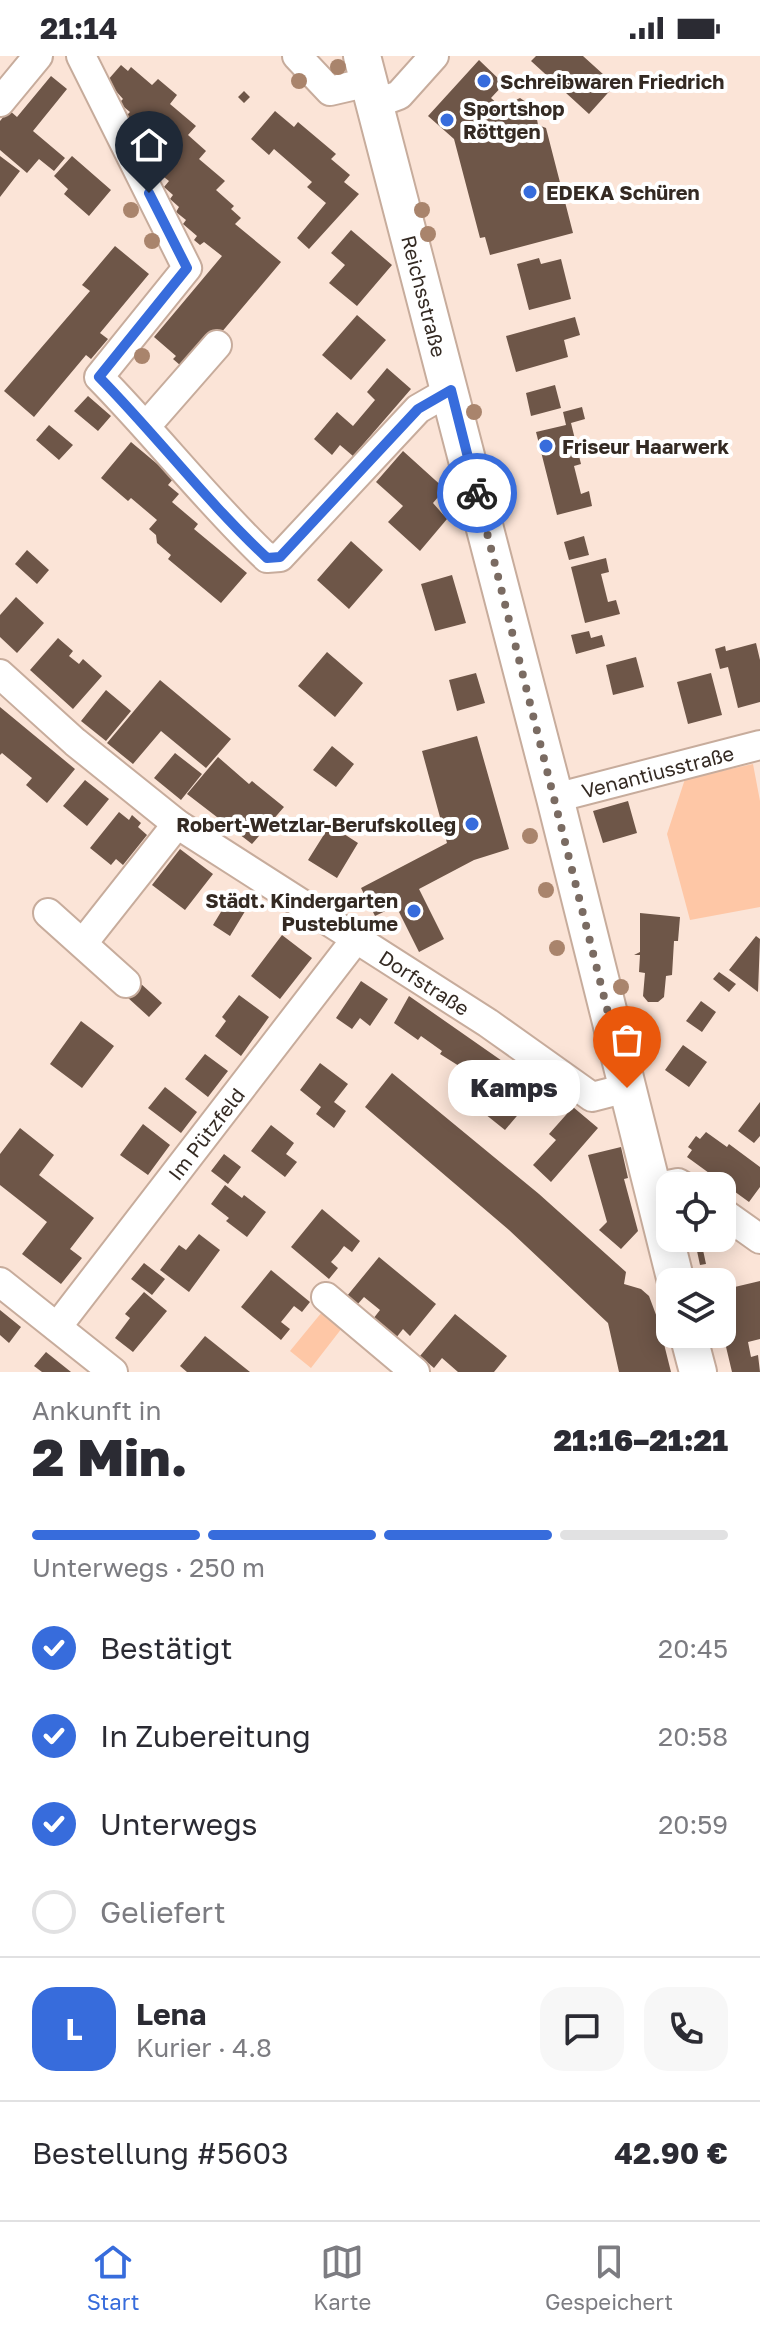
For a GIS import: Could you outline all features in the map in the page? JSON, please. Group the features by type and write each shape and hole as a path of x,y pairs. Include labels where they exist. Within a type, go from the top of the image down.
{"main road":[{"name":"Reichsstraße","path":"369,81 451,390 627,1088 662,1172"},
{"path":"692,1348 698,1372"}],"street":[{"path":"0,102 38,56"},
{"path":"81,56 187,268 99,377 147,425 236,529 267,558 280,557 418,409 451,390"},
{"path":"297,56 330,91 369,81 399,95 434,56"},
{"path":"147,425 217,345"},
{"name":"Dorfstraße","path":"0,674 75,742 177,824 488,1023 592,1097 627,1088"},
{"name":"Venantiusstraße","path":"555,798 760,745"},
{"path":"83,943 177,824"},
{"path":"48,913 126,983"},
{"name":"Im Pützfeld","path":"57,1327 356,939"},
{"path":"736,1222 760,1239"},
{"path":"0,1282 113,1372"},
{"path":"326,1297 396,1366"}],"shaded area":[{"path":"753,764 760,801 760,907 690,920 667,834 685,779"},
{"path":"322,1312 342,1328 311,1368 290,1351"}],"building":[{"path":"536,56 583,56 615,85 589,114 531,61"},
{"path":"479,60 504,84 491,98 501,107 520,98 535,108 538,125 546,128 573,233 490,255 485,237 480,238 454,139 428,116"},
{"path":"121,65 128,71 131,67 152,85 158,79 177,95 170,104 196,126 188,135 206,151 199,159 225,181 216,190 234,206 231,209 241,218 235,224 281,262 188,372 173,359 176,356 154,337 222,256 204,242 200,245 194,240 197,236 183,224 186,220 176,212 179,207 164,187 169,181 155,170 158,166 148,158 151,153 141,145 144,140 136,133 141,127 127,115 130,112 119,103 123,99 107,81"},
{"path":"51,76 67,89 33,131 65,158 54,171 39,159 27,173 0,150 0,121 9,110 17,117"},
{"path":"244,91 250,97 244,103 238,97"},
{"path":"275,111 294,127 298,122 336,154 331,159 350,175 344,182 359,194 309,249 297,238 326,203 307,187 312,182 274,149 269,155 251,139"},
{"path":"0,156 20,171 0,197"},
{"path":"72,156 111,190 89,216 64,194 68,189 54,176"},
{"path":"351,230 392,265 357,306 329,283 345,265 331,253"},
{"path":"115,246 149,274 100,333 108,339 91,359 86,355 34,417 4,391 90,291 82,285"},
{"path":"539,258 541,264 561,259 571,299 529,310 517,264"},
{"path":"357,315 386,340 351,380 322,355"},
{"path":"575,317 580,335 564,340 568,357 516,372 506,336"},
{"path":"387,368 411,389 353,456 340,445 332,455 314,439 337,412 353,426 375,400 367,392"},
{"path":"555,385 561,408 531,416 526,393"},
{"path":"88,396 111,416 98,431 74,411"},
{"path":"582,407 585,419 571,423 581,464 574,466 581,494 589,491 592,506 557,515 536,432 566,425 563,412"},
{"path":"49,425 73,445 59,460 36,440"},
{"path":"131,442 174,478 168,485 179,494 172,502 198,524 194,529 247,573 221,603 168,559 171,555 157,543 156,535 149,529 157,520 101,478"},
{"path":"403,451 445,489 433,503 447,519 420,551 388,522 403,506 376,482"},
{"path":"584,536 589,555 569,560 564,542"},
{"path":"351,541 383,570 349,609 317,580"},
{"path":"27,550 49,570 37,584 15,564"},
{"path":"606,558 609,572 601,574 608,602 616,600 620,614 585,623 571,567"},
{"path":"452,575 466,623 435,631 421,584"},
{"path":"16,597 44,623 17,653 0,637 0,615"},
{"path":"589,631 591,638 602,635 605,646 576,654 571,635"},
{"path":"58,638 73,651 69,656 79,664 83,659 102,676 73,709 30,670"},
{"path":"756,643 760,660 760,702 738,708 728,667 720,669 715,649 725,646 726,651"},
{"path":"327,652 363,683 335,717 298,686"},
{"path":"636,657 644,687 613,695 606,665"},
{"path":"476,673 485,703 457,711 449,680"},
{"path":"711,673 722,715 688,724 677,682"},
{"path":"160,680 231,739 206,768 161,731 133,764 107,743"},
{"path":"106,690 131,711 106,741 81,721"},
{"path":"0,707 75,769 47,803 26,785 32,778 2,753 0,755"},
{"name":"Robert-Wetzlar-Berufskolleg","path":"477,736 509,849 474,860 419,889 444,939 419,952 396,906 375,916 361,888 447,843 422,751"},
{"path":"332,746 354,764 336,787 313,770"},
{"path":"175,753 202,774 181,800 154,778"},
{"path":"218,757 249,784 252,781 284,807 252,844 187,794"},
{"path":"85,780 109,799 87,826 63,806"},
{"path":"628,801 637,833 603,843 593,811"},
{"path":"119,812 129,820 132,815 147,835 123,865 116,859 111,865 90,848"},
{"path":"330,825 358,843 337,878 308,860"},
{"path":"180,849 213,874 185,910 152,885"},
{"path":"230,897 247,908 230,936 213,925"},
{"path":"640,913 680,917 678,941 674,941 672,975 666,976 664,997 658,1002 648,1002 643,996 645,973 639,972 640,955 634,955 640,952"},
{"path":"282,935 312,958 280,999 251,976"},
{"path":"756,936 760,939 758,992 729,970"},
{"path":"719,972 736,984 729,992 713,979"},
{"path":"361,981 388,999 370,1026 360,1018 352,1029 336,1018"},
{"path":"140,983 162,1003 149,1017 127,997"},
{"path":"239,995 269,1017 241,1056 215,1036 226,1021 222,1017"},
{"path":"409,996 518,1072 538,1091 505,1130 470,1102 486,1083 440,1054 442,1051 421,1036 418,1040 394,1023"},
{"path":"701,1001 716,1012 702,1032 686,1021"},
{"path":"81,1021 114,1046 82,1088 50,1064"},
{"path":"683,1045 707,1062 689,1087 665,1070"},
{"path":"205,1054 228,1071 208,1097 185,1079"},
{"path":"320,1063 348,1084 334,1102 346,1111 334,1128 316,1114 321,1107 300,1090"},
{"path":"392,1073 539,1194 626,1272 624,1284 641,1289 649,1296 656,1315 656,1348 665,1348 671,1372 619,1372 608,1323 509,1230 365,1107"},
{"path":"165,1087 197,1112 181,1133 148,1108"},
{"path":"760,1102 760,1136 754,1143 738,1131"},
{"path":"573,1107 598,1128 551,1182 533,1165 556,1140 549,1134"},
{"path":"143,1124 170,1145 148,1175 120,1155"},
{"path":"271,1125 294,1143 286,1154 297,1162 285,1177 251,1151"},
{"path":"20,1128 54,1155 39,1175 94,1218 70,1249 82,1258 61,1284 22,1254 47,1222 0,1185 0,1154"},
{"path":"706,1132 727,1147 729,1144 760,1167 760,1187 749,1202 736,1193 736,1172 708,1172 687,1157 692,1150 688,1147 696,1136 700,1139"},
{"path":"621,1147 628,1178 624,1179 638,1231 621,1249 599,1230 607,1222 588,1155"},
{"path":"224,1154 241,1167 228,1184 211,1171"},
{"path":"225,1185 266,1212 247,1237 211,1204"},
{"path":"322,1209 360,1241 352,1252 344,1246 331,1262 338,1268 329,1279 291,1247"},
{"path":"199,1234 220,1250 189,1292 160,1270 179,1245 186,1250"},
{"path":"697,1252 703,1252 706,1264 700,1265"},
{"path":"379,1257 436,1304 410,1336 403,1329 396,1338 373,1319 380,1310 364,1297 357,1305 347,1296"},
{"path":"144,1263 165,1279 152,1295 131,1279"},
{"path":"271,1270 310,1302 302,1312 294,1306 281,1322 290,1329 281,1340 241,1307"},
{"path":"760,1281 760,1339 748,1342 751,1357 758,1355 760,1372 732,1372 726,1348 736,1348 736,1287"},
{"path":"144,1292 167,1311 133,1352 115,1338 130,1318 125,1314"},
{"path":"0,1310 21,1327 9,1343 0,1335"},
{"path":"455,1314 507,1356 494,1372 458,1372 442,1358 434,1368 420,1356"},
{"path":"205,1336 250,1372 187,1372 180,1366"},
{"path":"46,1352 71,1372 42,1372 34,1366"}],"way so far":[{"path":"477,493 627,1088"}],"place":[{"name":"Schreibwaren Friedrich","path":"484,81"},
{"name":"Sportshop Röttgen","path":"447,120"},
{"name":"EDEKA Schüren","path":"530,192"},
{"name":"Friseur Haarwerk","path":"546,446"},
{"name":"Robert-Wetzlar-Berufskolleg","path":"472,824"},
{"name":"Städt. Kindergarten Pusteblume","path":"414,911"},
{"name":"Kamps","path":"627,1088"}],"route":[{"path":"149,193 187,268 99,377 147,425 236,529 267,558 280,557 418,409 451,390 477,493"}]}
